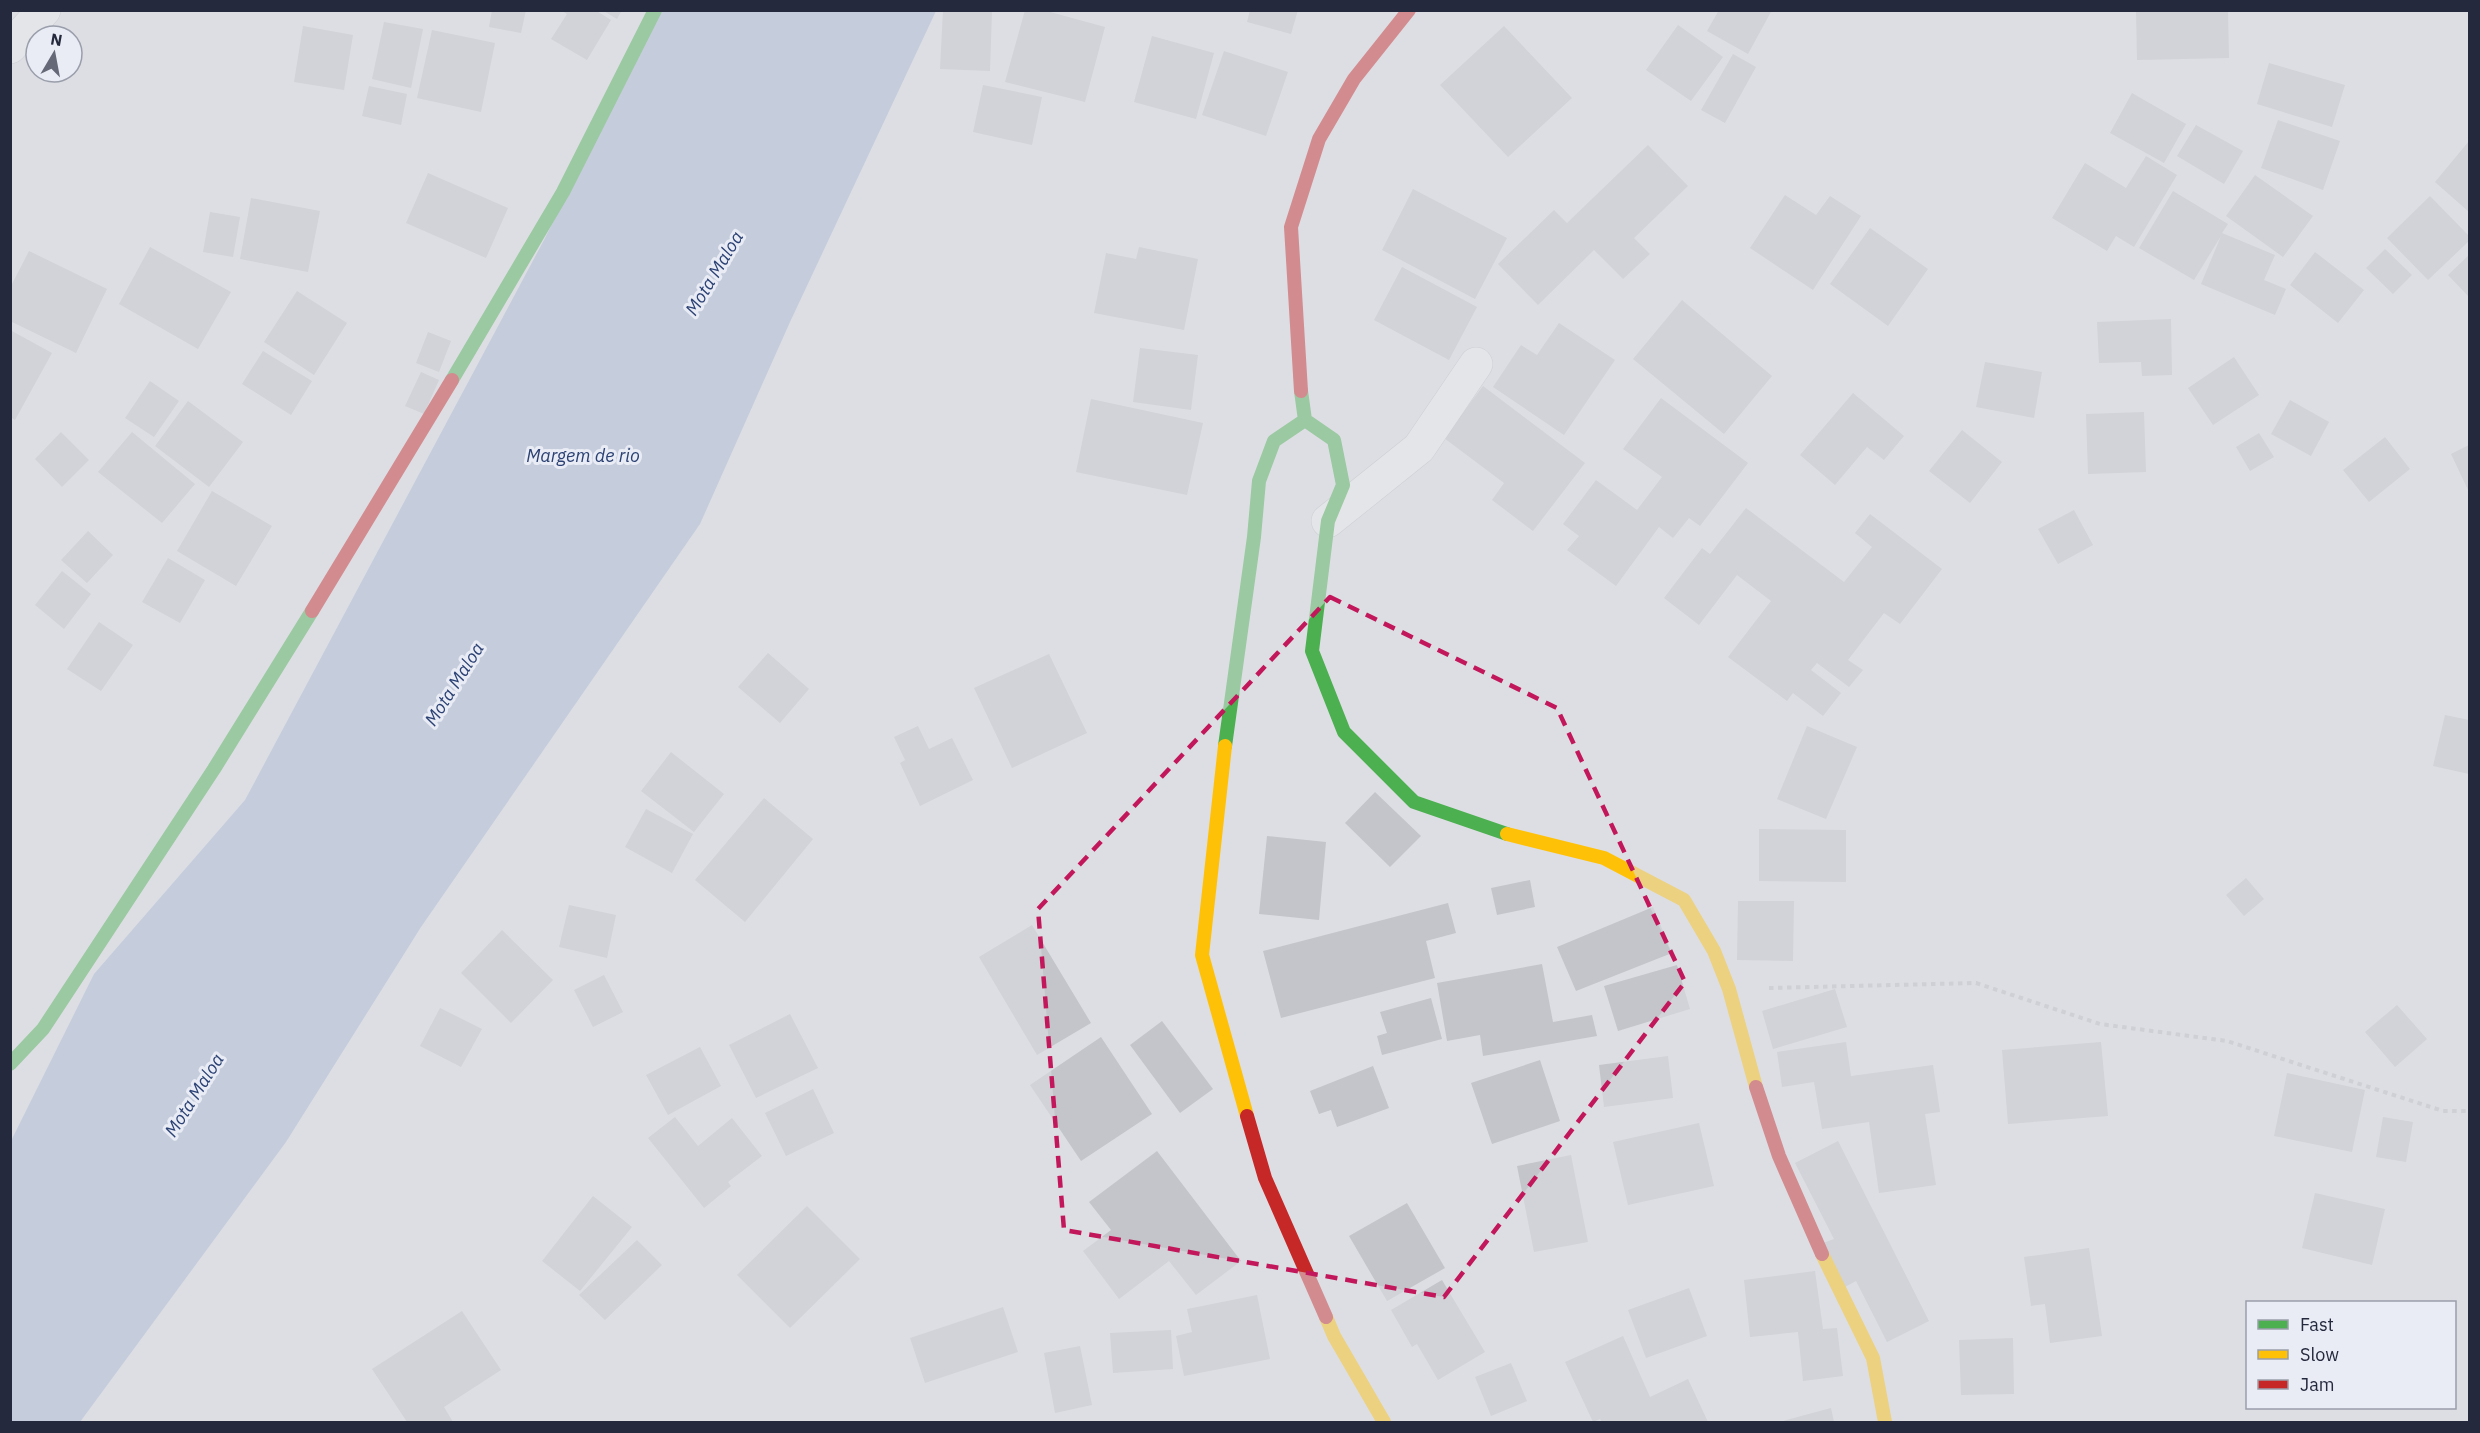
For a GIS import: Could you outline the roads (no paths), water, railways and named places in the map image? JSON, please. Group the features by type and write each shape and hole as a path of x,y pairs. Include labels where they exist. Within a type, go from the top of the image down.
{"street":[{"path":"10,47 44,10"},
{"path":"10,1064 43,1029 214,769 385,494 564,192 655,10"},
{"path":"1409,10 1354,79 1319,139 1291,227 1298,364 1305,420 1334,440 1343,485 1328,521 1312,651 1344,732 1414,802 1515,837 1604,858 1683,900 1714,951 1730,989 1754,1081 1779,1156 1810,1230 1874,1358 1885,1422"},
{"path":"1328,521 1419,448 1476,364"},
{"path":"1305,420 1274,441 1259,481 1202,955 1265,1178 1334,1336 1384,1422"}],"water":[{"name":"Margem de rio","path":"659,11 936,11 790,322 700,524 421,927 286,1142 80,1422 11,1422 10,1143 94,974 245,800 544,240"}],"water label":[{"name":"Mota Maloa","path":"714,273"},
{"name":"Mota Maloa","path":"454,684"},
{"name":"Mota Maloa","path":"194,1095"}]}
